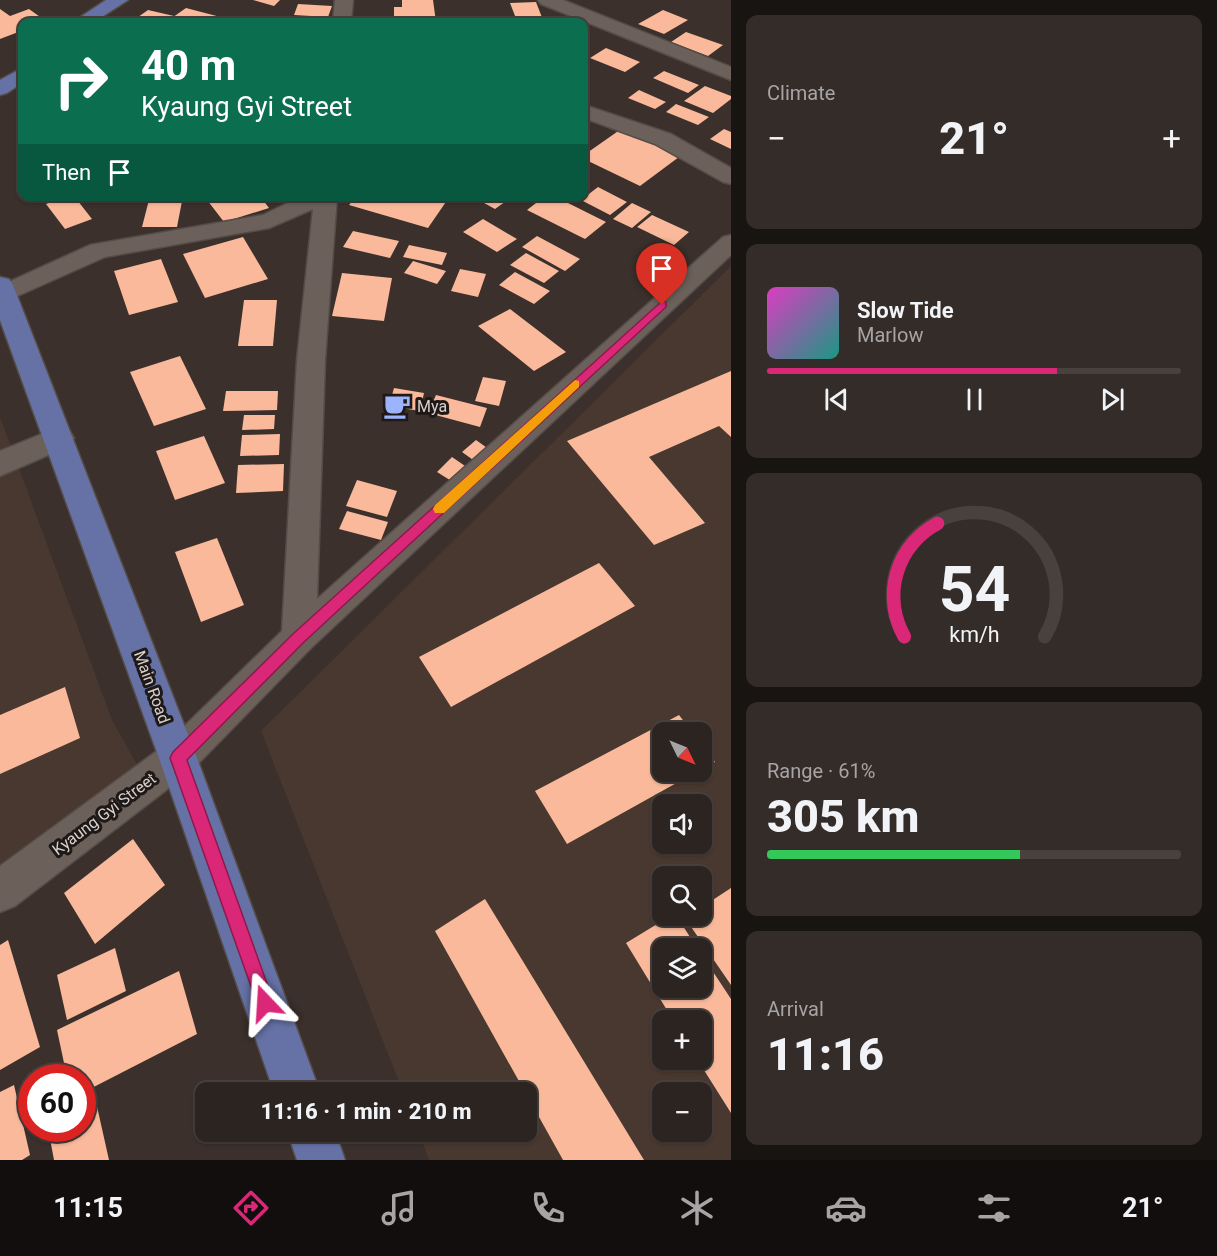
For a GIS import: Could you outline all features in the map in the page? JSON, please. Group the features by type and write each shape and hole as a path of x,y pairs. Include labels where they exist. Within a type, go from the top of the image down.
{"main road":[{"path":"89,18 119,0"},
{"path":"112,18 141,0"},
{"path":"0,73 18,62"},
{"path":"0,89 18,77"},
{"name":"Main Road","path":"2,290 178,758 293,1082"},
{"path":"315,1142 321,1160"}],"street":[{"path":"342,18 344,0"},
{"path":"547,0 731,74"},
{"path":"588,112 663,139 731,177"},
{"path":"2,290 99,250 269,221 311,201"},
{"path":"299,637 311,360 326,201"},
{"name":"Kyaung Gyi Street","path":"0,891 178,758 299,637 731,242"},
{"path":"0,464 59,438"}],"shaded area":[{"path":"731,266 731,1160 429,1160 422,1142 537,1142 537,1082 399,1082 261,731"},
{"path":"0,417 112,720 139,768 0,867"}],"building":[{"path":"253,0 280,0 274,6"},
{"path":"402,0 433,0 435,18 394,17 394,7 402,7"},
{"path":"536,2 542,18 516,18 510,3"},
{"path":"298,4 332,6 328,17 294,15"},
{"path":"186,8 224,18 172,18"},
{"path":"0,9 10,16 29,9 42,18 18,18 18,32 0,39"},
{"path":"148,10 174,16 171,18 137,18"},
{"path":"663,10 688,20 664,34 638,24"},
{"path":"686,32 723,45 708,56 671,42"},
{"path":"606,48 640,62 625,72 590,58"},
{"path":"664,71 699,85 688,93 653,78"},
{"path":"705,86 731,96 731,99 713,113 684,101"},
{"path":"639,90 666,102 655,109 628,98"},
{"path":"676,104 709,117 698,125 666,112"},
{"path":"624,127 683,154 640,186 588,161 588,152"},
{"path":"724,129 731,132 731,149 710,139"},
{"path":"598,187 627,202 610,215 583,201 588,201 588,195"},
{"path":"54,201 78,201 92,219 65,229 46,204"},
{"path":"149,201 182,201 177,227 142,227"},
{"path":"208,201 264,201 269,208 224,222"},
{"path":"352,201 447,201 428,228 349,205"},
{"path":"480,201 506,201 495,209"},
{"path":"539,201 564,201 606,222 585,239 527,210"},
{"path":"632,203 651,212 632,228 613,219"},
{"path":"652,215 689,232 674,245 637,227"},
{"path":"483,219 517,239 497,252 463,232"},
{"path":"353,231 399,241 390,258 343,247"},
{"path":"537,236 580,259 565,271 522,247"},
{"path":"243,237 268,279 205,298 183,254"},
{"path":"409,245 447,253 442,265 403,257"},
{"path":"526,253 559,271 544,283 510,265"},
{"path":"161,259 178,302 129,315 114,271"},
{"path":"413,261 446,271 437,284 404,273"},
{"path":"460,269 486,274 478,297 451,291"},
{"path":"515,272 550,291 534,304 499,285"},
{"path":"342,273 392,278 384,321 332,316"},
{"path":"244,300 277,300 273,346 238,346"},
{"path":"510,309 566,352 534,371 478,326"},
{"path":"180,356 206,409 154,426 130,372"},
{"path":"731,371 731,437 719,426 649,457 705,523 654,545 567,441"},
{"path":"483,377 506,381 499,406 475,401"},
{"path":"394,388 424,393 420,411 389,406"},
{"path":"226,391 278,391 277,410 223,411"},
{"path":"436,395 487,408 480,427 428,413"},
{"path":"244,415 275,415 274,429 242,430"},
{"path":"280,434 279,455 240,456 242,435"},
{"path":"204,436 225,483 175,500 156,451"},
{"path":"476,440 490,450 476,462 462,452"},
{"path":"452,457 468,468 453,482 437,472"},
{"path":"284,464 283,491 236,493 238,465"},
{"path":"357,480 397,491 387,517 346,506"},
{"path":"347,511 388,522 381,540 339,529"},
{"path":"217,538 244,605 201,622 175,552"},
{"path":"599,563 635,606 451,707 419,657"},
{"path":"65,687 80,738 0,774 0,715"},
{"path":"679,715 684,722 666,722"},
{"path":"652,729 652,782 678,782 657,794 652,794 652,797 567,844 535,791"},
{"path":"133,839 165,885 95,944 64,893"},
{"path":"731,888 731,985 712,957 712,938 699,938 690,926 712,926 712,900"},
{"path":"485,899 644,1160 563,1160 537,1113 537,1082 519,1082 435,931"},
{"path":"654,926 683,926 691,938 652,938 652,986 626,943"},
{"path":"8,940 40,1047 0,1070 0,945"},
{"path":"115,948 126,991 67,1020 57,975"},
{"path":"712,970 731,999 731,1113 704,1070 712,1070 712,1010 667,1010 660,998 712,998"},
{"path":"179,971 197,1034 96,1086 96,1064 64,1064 57,1030"},
{"path":"14,1085 18,1102 18,1142 27,1142 30,1155 22,1160 0,1160 0,1092"},
{"path":"96,1102 109,1160 54,1160 51,1142 96,1142"}],"slow traffic":[{"path":"439,509 575,384"}],"place":[{"name":"Mya","path":"397,406"}],"route":[{"path":"265,1003 178,758 299,637 662,305"}]}
